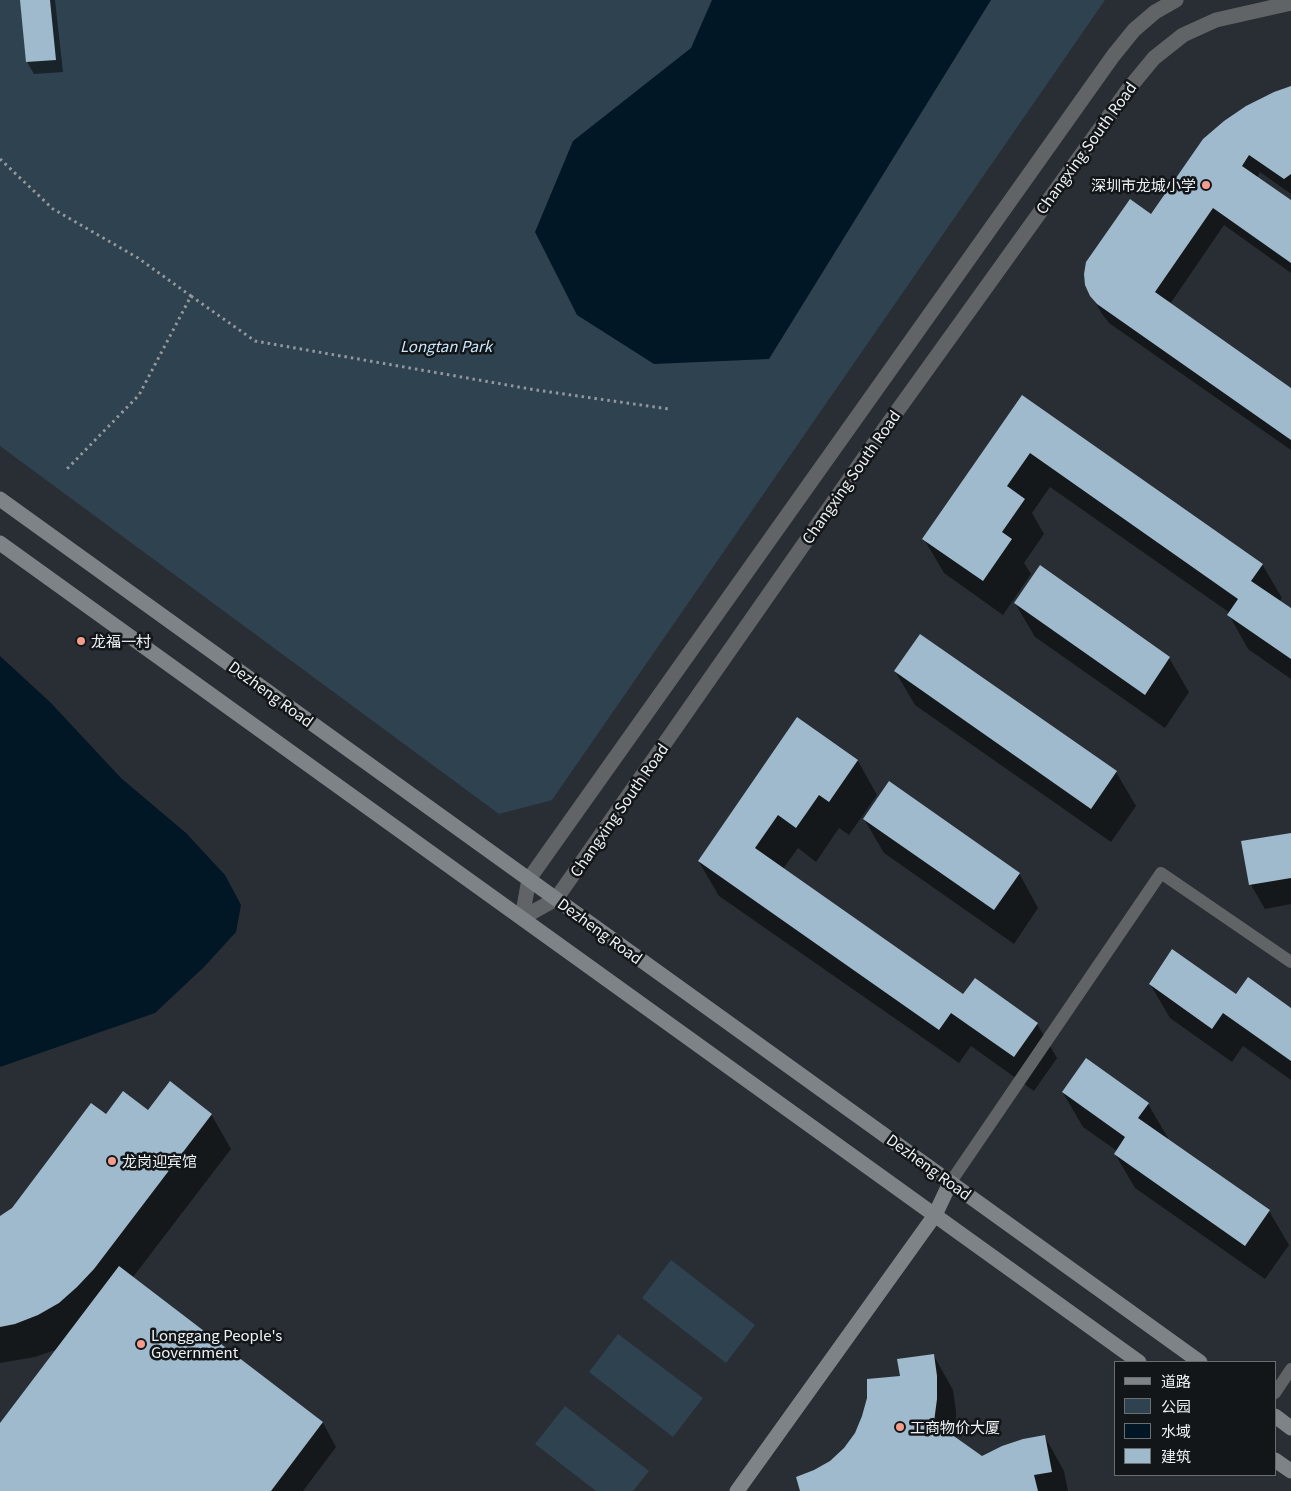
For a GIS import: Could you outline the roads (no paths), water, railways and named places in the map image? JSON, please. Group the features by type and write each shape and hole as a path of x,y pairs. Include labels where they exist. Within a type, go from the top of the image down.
{"main road":[{"name":"Dezheng Road","path":"0,499 1199,1361"},
{"path":"0,543 1138,1361"},
{"path":"737,1491 935,1215 950,1183"},
{"path":"1276,1417 1291,1428"},
{"path":"1276,1461 1291,1471"}],"street":[{"name":"Changxing South Road","path":"522,918 529,879 1113,56 1134,30 1155,12 1176,0"},
{"name":"Changxing South Road","path":"522,918 556,899 885,428 1130,86 1154,58 1182,35 1216,20 1291,4"}],"lane":[{"path":"950,1183 1161,872 1291,962"},
{"path":"1276,1392 1291,1369"}],"water":[{"path":"712,0 991,0 769,359 654,364 577,315 535,232 573,141 691,48"},
{"path":"0,656 51,703 121,778 186,833 225,875 241,905 236,932 204,967 155,1013 0,1067"}],"place":[{"name":"深圳市龙城小学","path":"1206,185"},
{"name":"龙福一村","path":"81,641"},
{"name":"龙岗迎宾馆","path":"112,1161"},
{"name":"Longgang People's Government","path":"141,1344"},
{"name":"工商物价大厦","path":"900,1427"}],"park label":[{"name":"Longtan Park","path":"446,346"}]}
